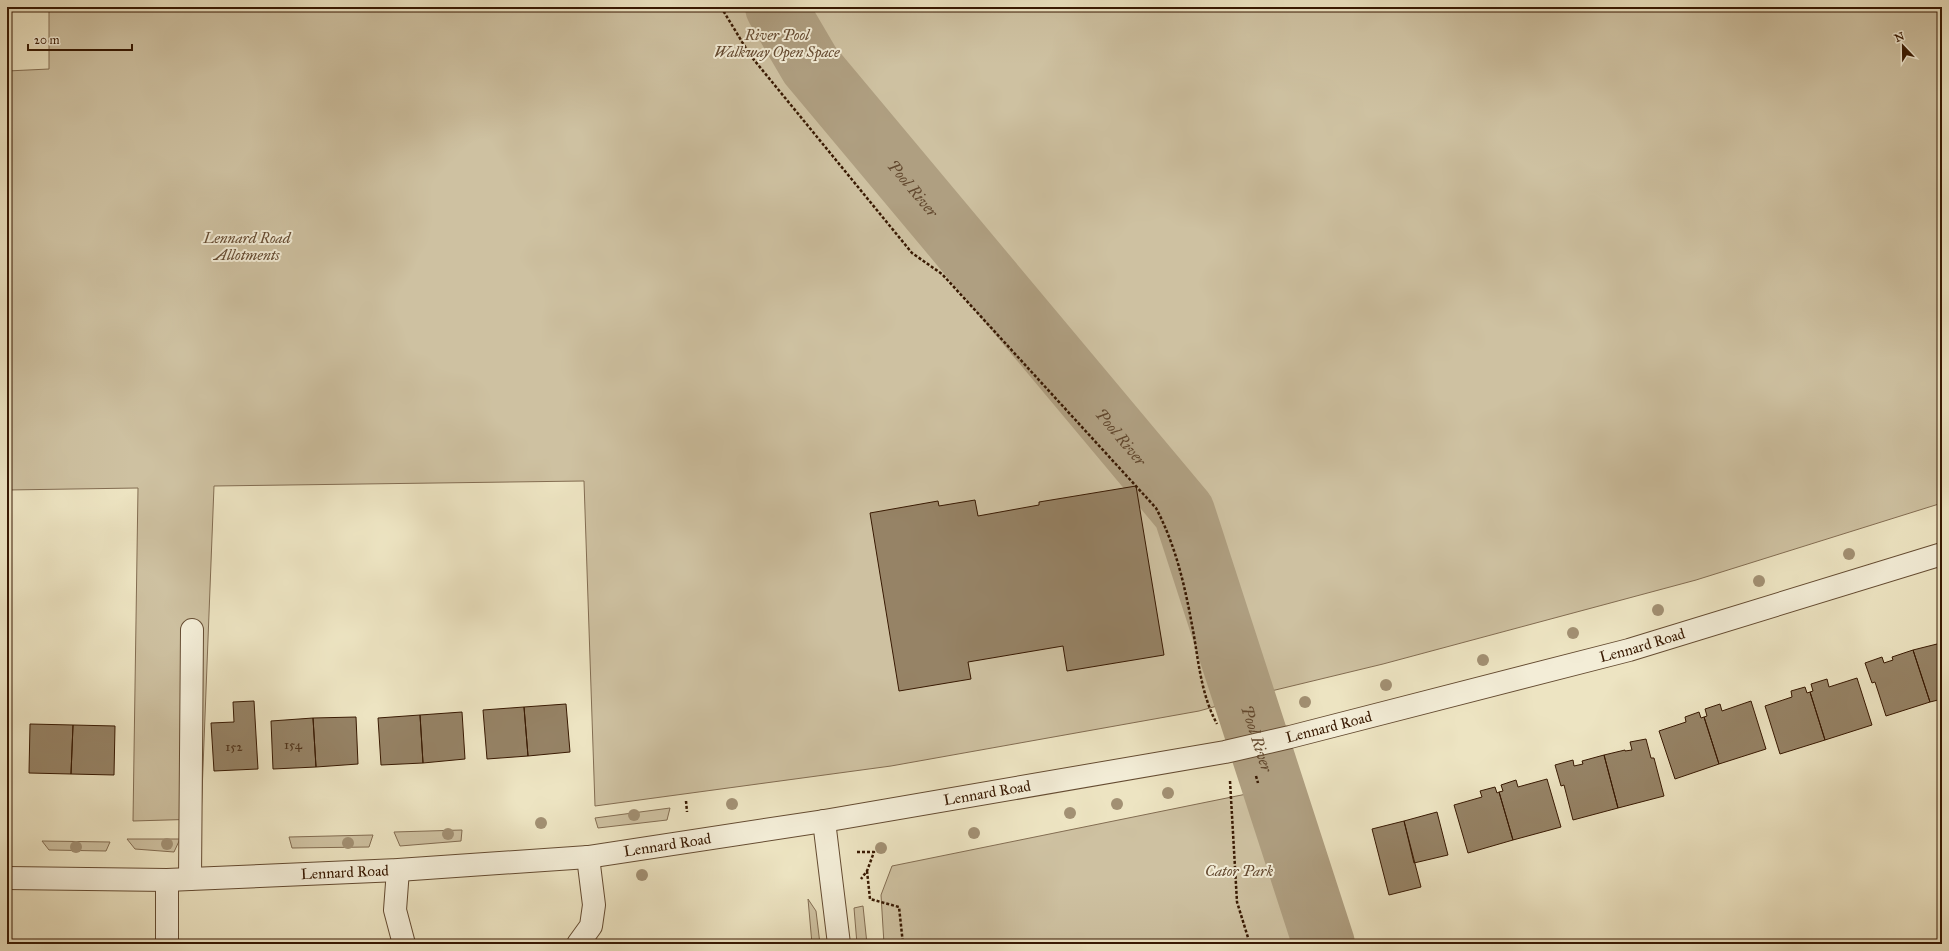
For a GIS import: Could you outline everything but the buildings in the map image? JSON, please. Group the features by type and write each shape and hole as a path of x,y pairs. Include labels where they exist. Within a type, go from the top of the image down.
{"street":[{"name":"Lennard Road","path":"7,878 167,880 398,870 588,857 824,821 1225,752 1290,737 1629,650 1942,554"},
{"path":"190,878 192,630"},
{"path":"824,821 839,944"},
{"path":"578,944 591,926 594,905 588,857"},
{"path":"398,870 395,910 404,944"},
{"path":"167,880 167,944"}],"path":[{"path":"721,7 750,55 912,253 942,274 1156,508 1167,528 1177,557 1188,602 1206,696 1218,725"},
{"path":"1232,790 1237,902 1250,944"},
{"path":"686,801 688,815"},
{"path":"874,852 867,871 870,899 899,907 903,944"}],"green space":[{"path":"49,7 798,7 813,35 1180,514 1235,701 1199,711 891,766 595,806 584,481 214,486 201,819 133,821 138,488 7,490 7,71 49,69"},
{"path":"802,7 1942,7 1942,503 1696,580 1383,664 1267,692 1182,473 953,211 876,114 840,65"},
{"name":"Cator Park","path":"1291,785 1338,944 884,944 881,895 892,866"},
{"path":"670,808 667,820 598,828 595,818"},
{"path":"462,830 461,841 400,846 394,832"},
{"path":"373,835 369,847 292,848 289,837"},
{"path":"127,839 180,839 174,852 135,849"},
{"path":"42,841 110,842 106,851 49,850"},
{"path":"808,899 816,911 820,944 812,944"},
{"path":"863,906 867,944 857,944 854,908"}],"waterway":[{"name":"Pool River","path":"776,7 810,65 1184,512 1324,944"}],"park label":[{"name":"River Pool Walkway Open Space","path":"777,44"},
{"name":"Lennard Road Allotments","path":"247,246"}]}
